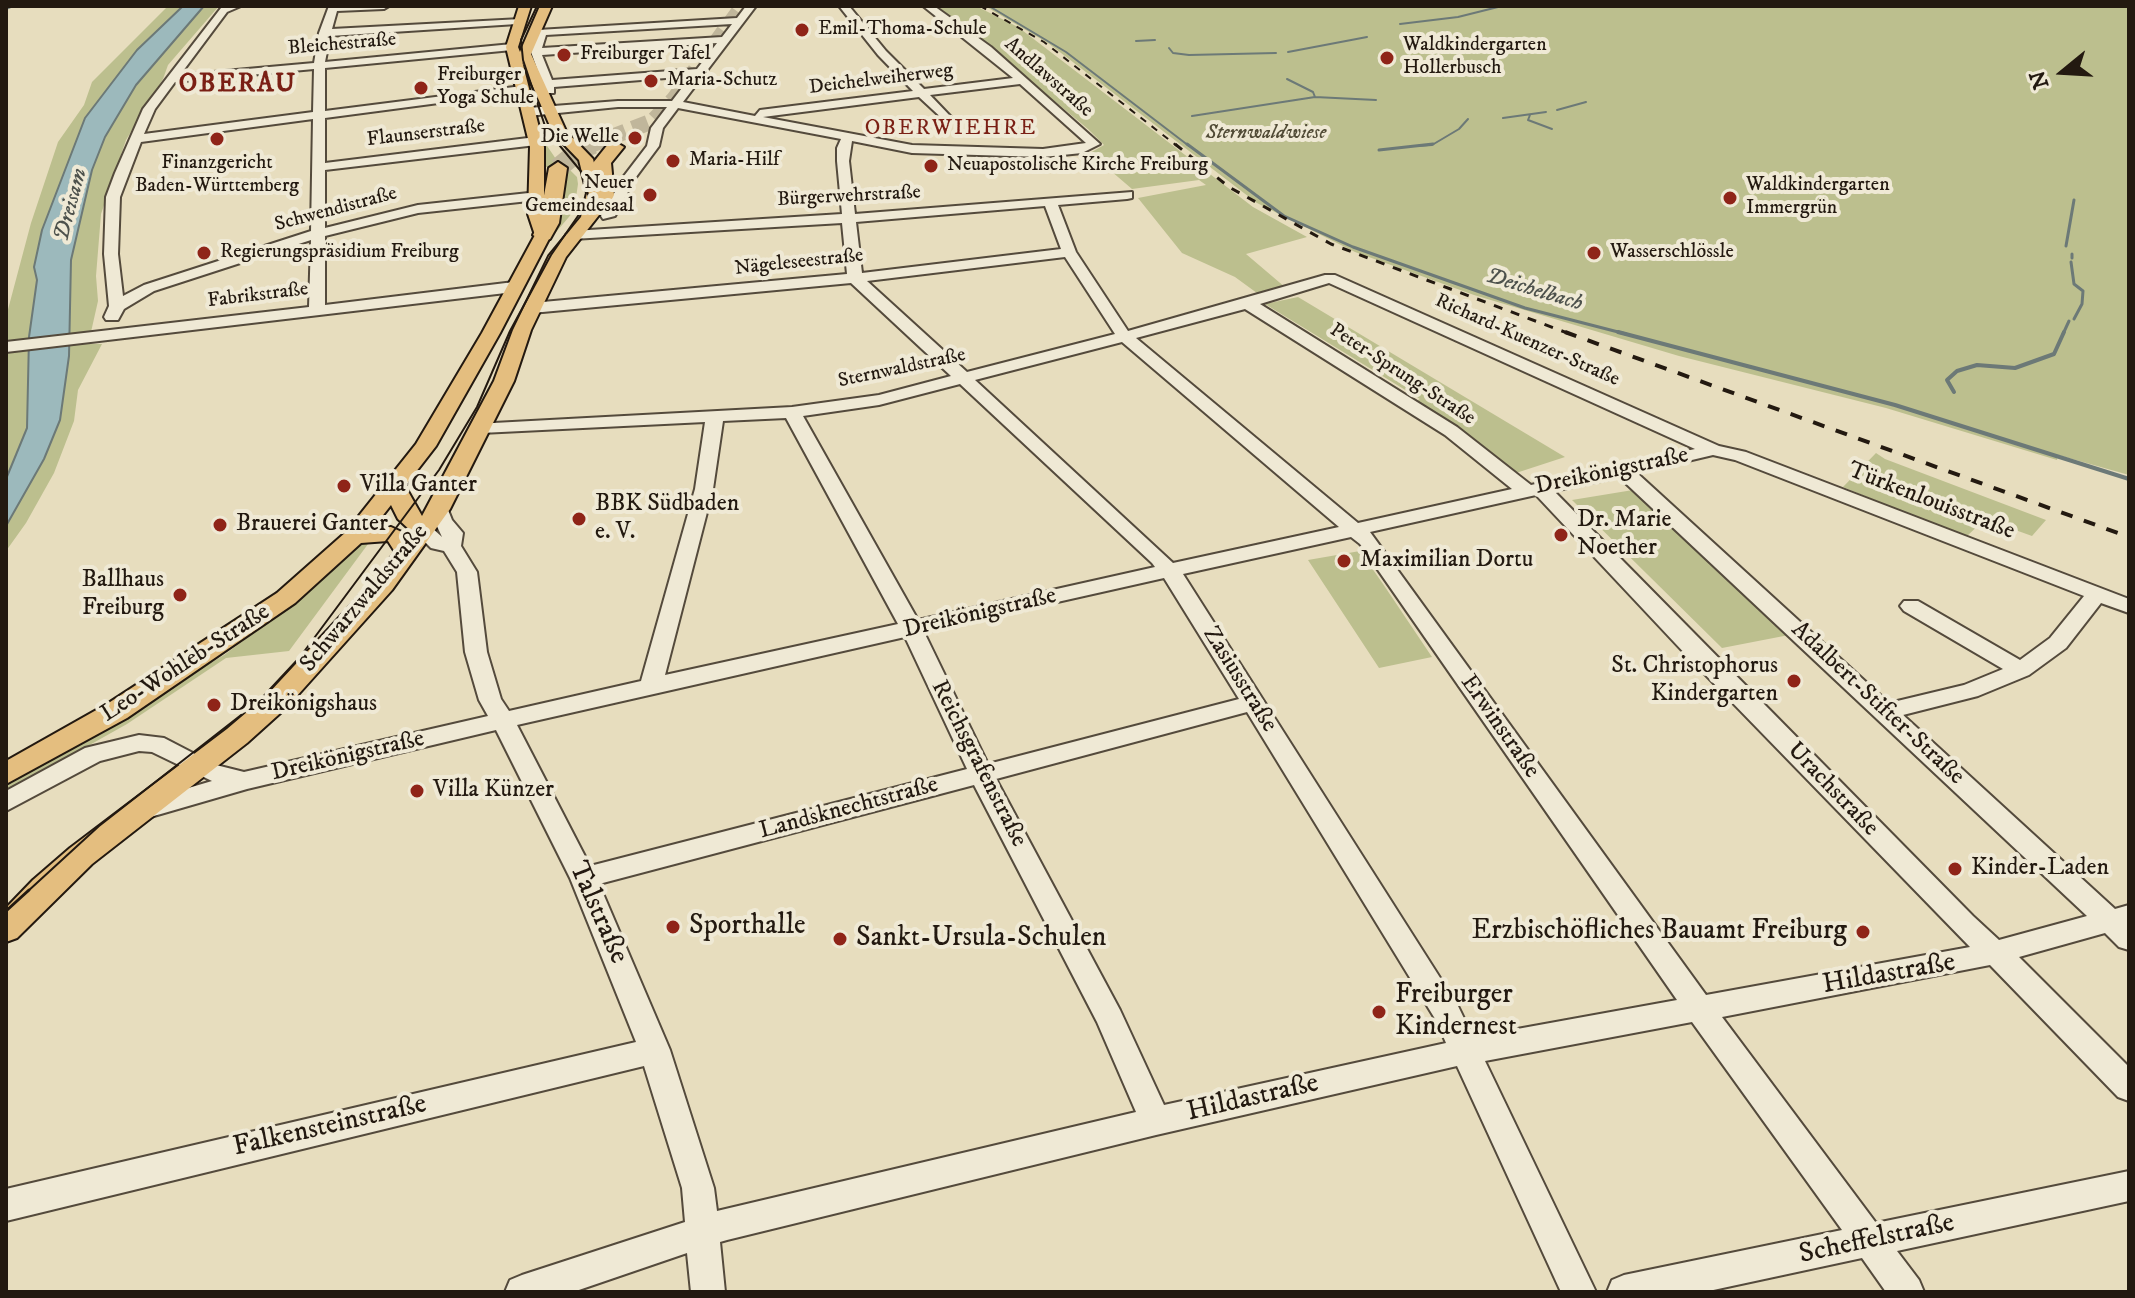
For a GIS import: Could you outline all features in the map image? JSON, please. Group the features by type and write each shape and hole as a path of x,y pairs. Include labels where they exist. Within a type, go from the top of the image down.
{"highway":[{"path":"605,209 602,163 615,147"},
{"path":"543,235 549,223 558,168"}],"main road":[{"path":"525,6 517,21 512,47 536,141 536,214 543,235"},
{"name":"Schwarzwaldstraße","path":"546,6 536,41 525,54 560,133 586,159 595,193 580,228"},
{"path":"517,21 529,22 536,41"},
{"name":"Schwarzwaldstraße","path":"6,929 44,889 138,811 198,767 288,690 349,625 439,509 504,381 532,308 558,256 580,228 605,209"},
{"name":"Schwarzwaldstraße","path":"354,537 395,488 440,421 543,235"},
{"path":"395,488 406,514 424,531"},
{"path":"406,514 419,515 439,509"},
{"path":"354,537 391,534 398,537 407,553"},
{"name":"Leo-Wohleb-Straße","path":"6,774 117,711 218,646 286,598 354,537"}],"street":[{"path":"102,336 117,306 111,254 113,197 135,139 149,109 229,7 236,6"},
{"path":"317,311 322,115 320,64 324,33 334,7 384,6"},
{"path":"605,209 653,146 657,128 751,6"},
{"path":"844,6 882,53 946,118"},
{"name":"Andlawstraße","path":"848,138 943,152 1043,153 1092,146 1093,141 1023,80 962,28 928,6"},
{"path":"324,33 517,21"},
{"path":"536,41 736,25"},
{"path":"627,36 627,77"},
{"path":"536,41 589,48 627,36 723,40"},
{"path":"536,41 549,87 601,78 699,72"},
{"name":"Bleichestraße","path":"175,79 512,47"},
{"path":"589,48 601,78"},
{"name":"Deichelweiherweg","path":"743,116 1023,80"},
{"path":"135,139 522,89"},
{"path":"528,112 618,104 676,104 848,138 843,148 843,161 855,278"},
{"name":"Flaunserstraße","path":"320,167 536,141"},
{"name":"Bürgerwehrstraße","path":"580,228 850,217 1051,204 1127,195"},
{"name":"Schwendistraße","path":"117,306 149,288 320,233 418,209 538,196"},
{"name":"Erwinstraße","path":"1051,204 1069,252 1124,336 1357,530 1699,1009 1907,1292"},
{"name":"Nägeleseestraße","path":"532,308 855,278 1069,252"},
{"name":"Zasiusstraße","path":"855,278 1170,571 1467,1051 1579,1292"},
{"name":"Sternwaldstraße","path":"481,428 792,412 879,400 1247,303 1320,279"},
{"name":"Richard-Kuenzer-Straße","path":"1320,279 1335,279 1713,450"},
{"name":"Schwendistraße","path":"115,285 149,288"},
{"name":"Fabrikstraße","path":"6,347 514,287"},
{"name":"Peter-Sprung-Straße","path":"1247,303 1451,431 1534,489"},
{"name":"Reichsgrafenstraße","path":"792,412 912,629 981,774 1110,1019 1156,1121"},
{"path":"651,686 704,489 715,416"},
{"name":"Dreikönigstraße","path":"138,811 247,780 651,686 1713,450"},
{"name":"Türkenlouisstraße","path":"1713,450 1740,456 2129,606"},
{"name":"Adalbert-Stifter-Straße","path":"1624,471 2123,926"},
{"name":"Urachstraße","path":"1534,489 2129,1087"},
{"name":"Talstraße","path":"439,509 443,522 453,533 451,547 461,558 467,572 480,669 490,700 583,878 655,1050 698,1188 708,1292"},
{"path":"424,531 438,544 451,547"},
{"path":"1885,712 1970,691 2021,670 2058,643 2097,594"},
{"path":"1911,606 2021,670"},
{"name":"Landsknechtstraße","path":"583,878 1254,703"},
{"name":"Dreikönigstraße","path":"6,802 93,754 139,743 156,744 219,776 247,780"},
{"name":"Hildastraße","path":"522,1292 704,1231 1156,1121 1467,1051 1966,960 2123,926"},
{"name":"Falkensteinstraße","path":"6,1205 655,1050"},
{"name":"Scheffelstraße","path":"1624,1292 2129,1186"}],"green space":[{"path":"168,6 219,6 168,65 163,79 126,140 101,214 96,276 98,301 91,332 29,340 27,428 6,479 6,317 31,223 58,142 84,105 92,82"},
{"path":"932,6 976,6 1018,27 1253,207 1307,237 1246,254 1286,288 1261,296 1235,277 1182,253 1138,198 1206,185 1199,180 1132,189 1090,153 1104,145 1088,129 969,30"},
{"name":"Sternwaldwiese","path":"985,6 2129,6 2129,475 2058,455 2057,460 1886,408 1679,356 1474,295 1355,252 1257,203 1048,43"},
{"path":"543,140 558,162 562,162 577,177 578,184 574,211 551,238 558,214 563,167 542,167 540,143"},
{"path":"1298,297 1565,457 1516,473 1414,402 1420,399 1265,304"},
{"path":"102,344 78,390 74,421 54,473 6,551 6,526 60,420 69,346"},
{"path":"1876,453 2046,520 2032,536 1985,519 1966,537 1843,487"},
{"path":"1633,490 1789,635 1722,648 1572,500"},
{"path":"371,540 289,651 226,658 127,724 6,792 6,785 224,655 290,606 357,545"},
{"path":"1360,551 1432,657 1379,668 1308,560"}],"water":[{"name":"Dreisam","path":"183,6 204,6 136,85 105,137 92,170 71,260 69,356 60,420 44,459 6,526 6,479 27,428 29,337 37,280 34,267 42,230 85,118 137,50"}],"waterway":[{"path":"6,9 13,6"},
{"name":"Deichelbach","path":"989,6 1066,52 1189,146"},
{"name":"Deichelbach","path":"1400,24 1458,17 1502,6"},
{"name":"Deichelbach","path":"1288,52 1367,37"},
{"name":"Deichelbach","path":"1136,41 1155,40"},
{"name":"Deichelbach","path":"1169,48 1173,53 1189,55 1276,53"},
{"path":"1287,79 1313,92 1315,97"},
{"path":"1192,116 1315,97"},
{"path":"1315,97 1376,100"},
{"path":"1557,110 1586,102"},
{"path":"1503,118 1546,112"},
{"path":"1530,115 1528,120 1552,129"},
{"path":"1417,146 1432,145 1459,129 1468,119"},
{"name":"Deichelbach","path":"1187,144 1284,216 1353,247 1525,308 1626,334"},
{"path":"1379,150 1433,144"},
{"path":"2066,246 2074,200"},
{"path":"2071,262 2074,284 2083,291 2082,304 2074,319"},
{"path":"2063,334 2069,321"},
{"name":"Deichelbach","path":"1618,332 1895,405 2129,479"},
{"path":"1954,392 1947,380 1957,371 1977,365 2015,368 2054,354 2064,332"}],"tunnel":[{"path":"591,145 653,121 674,99 743,6"},
{"path":"558,168 591,145"}],"tram line":[{"path":"27,892 99,826 259,701 300,657 439,470 477,407 510,331 551,255 589,200 584,175 546,129 523,60 521,40 537,6"},
{"path":"6,911 29,890"}],"railway":[{"path":"980,6 1044,42 1177,146"},
{"path":"1175,144 1229,187 1331,244 1570,334"},
{"path":"1565,332 2129,537"}],"place":[{"name":"Emil-Thoma-Schule","path":"802,30"},
{"name":"Freiburger Tafel","path":"564,55"},
{"name":"Waldkindergarten Hollerbusch","path":"1387,58"},
{"name":"Maria-Schutz","path":"651,81"},
{"name":"Freiburger Yoga Schule","path":"421,88"},
{"name":"Die Welle","path":"635,138"},
{"name":"Finanzgericht Baden-Württemberg","path":"217,139"},
{"name":"Maria-Hilf","path":"673,161"},
{"name":"Neuapostolische Kirche Freiburg","path":"931,166"},
{"name":"Neuer Gemeindesaal","path":"650,195"},
{"name":"Waldkindergarten Immergrün","path":"1730,198"},
{"name":"Regierungspräsidium Freiburg","path":"204,253"},
{"name":"Wasserschlössle","path":"1594,253"},
{"name":"Villa Ganter","path":"344,486"},
{"name":"BBK Südbaden e. V.","path":"579,519"},
{"name":"Brauerei Ganter","path":"220,525"},
{"name":"Dr. Marie Noether","path":"1561,535"},
{"name":"Maximilian Dortu","path":"1344,561"},
{"name":"Ballhaus Freiburg","path":"180,595"},
{"name":"St. Christophorus Kindergarten","path":"1794,681"},
{"name":"Dreikönigshaus","path":"214,705"},
{"name":"Villa Künzer","path":"417,791"},
{"name":"Kinder-Laden","path":"1955,869"},
{"name":"Sporthalle","path":"673,927"},
{"name":"Erzbischöfliches Bauamt Freiburg","path":"1863,932"},
{"name":"Sankt-Ursula-Schulen","path":"840,939"},
{"name":"Freiburger Kindernest","path":"1379,1012"}],"district":[{"name":"OBERAU","path":"238,86"},
{"name":"OBERWIEHRE","path":"951,129"}]}
